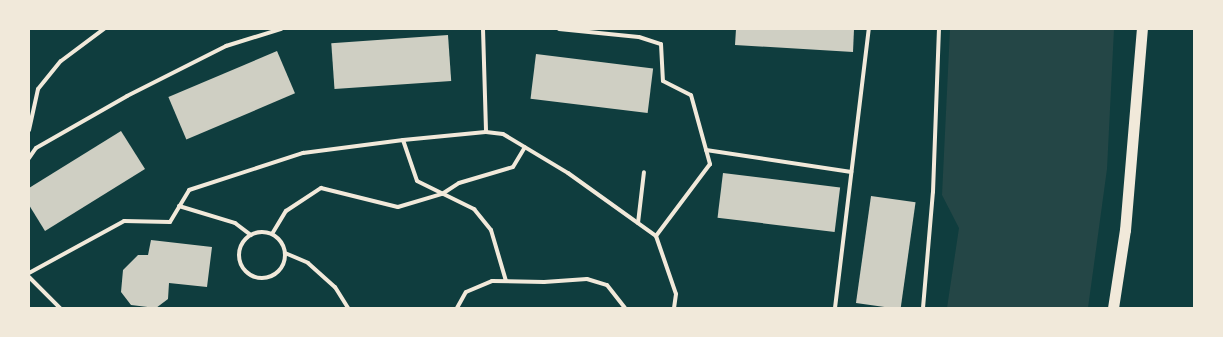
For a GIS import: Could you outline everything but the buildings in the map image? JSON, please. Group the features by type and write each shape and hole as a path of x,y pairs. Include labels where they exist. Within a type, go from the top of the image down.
{"highway":[{"path":"1113,308 1125,230 1142,29"}],"street":[{"path":"29,130 38,89 61,61 104,29"},
{"path":"29,158 36,148 127,96 226,46 281,29"},
{"path":"483,29 486,132"},
{"path":"559,29 639,37 661,44 663,81 692,95 710,164 656,236"},
{"path":"835,308 869,29"},
{"path":"923,308 933,192 939,29"},
{"path":"29,273 124,220 170,222 189,190 303,153 403,140 486,132 503,134 568,173 656,236 676,294 674,308"},
{"path":"403,140 417,181 474,209 491,230 506,281"},
{"path":"272,234 286,211 320,188 398,207 442,194 459,183 513,168 525,147"},
{"path":"706,150 852,172"},
{"path":"638,223 644,172"},
{"path":"179,206 235,223 251,235"},
{"path":"258,232 272,234 280,242 285,253 282,265 275,274 268,277 252,276 242,266 239,252 241,245 251,235 258,232"},
{"path":"285,253 308,263 335,287 348,308"},
{"path":"29,277 60,308"},
{"path":"457,308 466,292 492,281 544,282 587,279 607,285 625,308"}],"shaded area":[{"path":"950,29 1114,29 1107,169 1088,308 947,308 959,228 942,195"}]}
